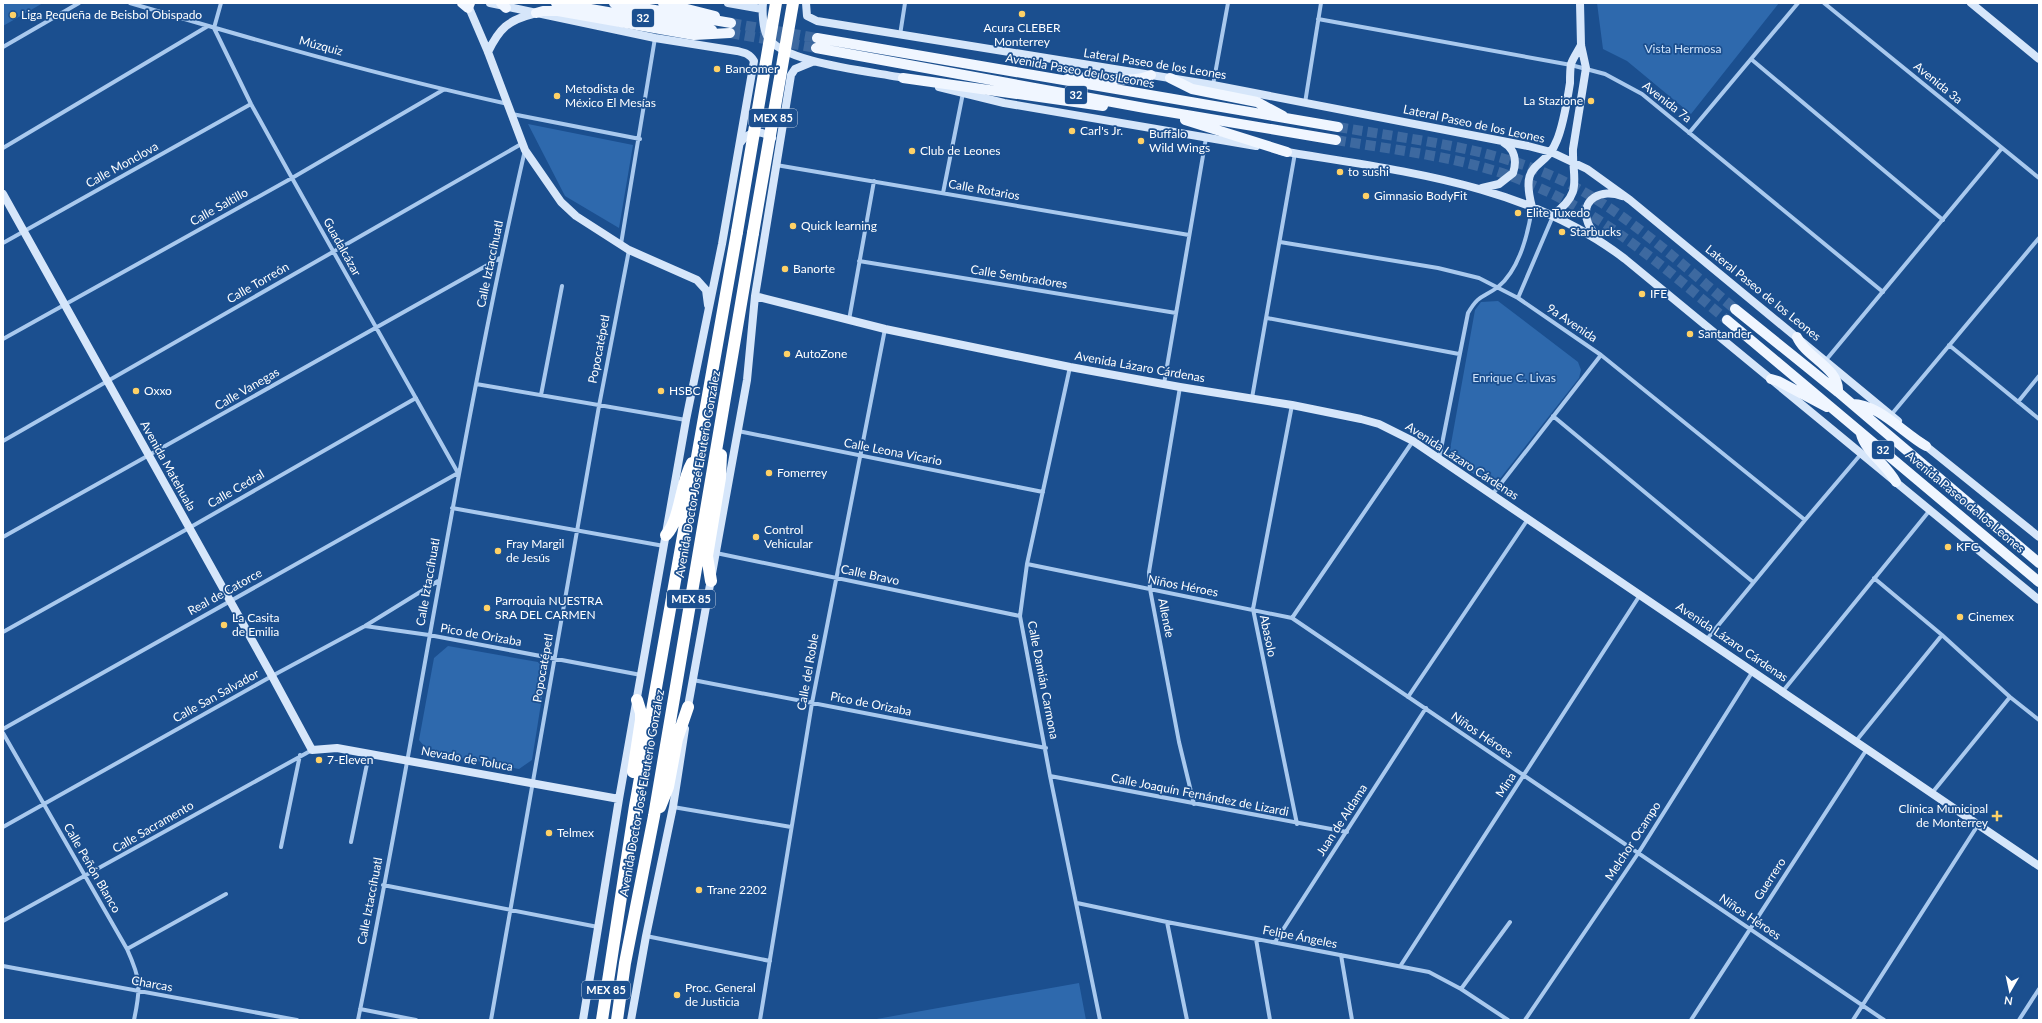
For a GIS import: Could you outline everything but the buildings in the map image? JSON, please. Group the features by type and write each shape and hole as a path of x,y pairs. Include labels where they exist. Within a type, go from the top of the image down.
{"highway":[{"name":"Avenida Doctor José Eleuterio González","path":"602,1020 610,960 635,806 776,3"},
{"name":"Avenida Doctor José Eleuterio González","path":"617,1020 625,963 654,816 793,3"},
{"path":"711,581 707,556 721,468 718,440"},
{"path":"665,541 674,523 687,472 698,453"},
{"path":"635,806 630,793 641,720 641,713 637,700"},
{"path":"654,816 668,787 677,739 688,707"}],"main road":[{"name":"32","path":"556,3 729,27"},
{"name":"32","path":"614,3 729,27"},
{"path":"536,13 543,11 558,11 694,35 717,35 729,27 716,16 663,3"},
{"name":"Avenida Paseo de los Leones","path":"1336,140 1145,108 817,43 1061,81 1338,127"},
{"path":"1061,81 1086,76 1138,80 1151,76"},
{"path":"903,78 1083,104 1145,108 1291,152"},
{"path":"1170,78 1192,89 1257,102 1288,118"},
{"name":"Avenida Paseo de los Leones","path":"1735,309 1838,392 2039,563"},
{"name":"Avenida Paseo de los Leones","path":"1727,320 2039,582"},
{"path":"1797,337 1803,346 1833,375 1838,382 1838,392"},
{"path":"1771,379 1778,381 1818,404 1834,409"},
{"path":"1852,404 1874,409 1926,446"},
{"path":"1861,432 1864,443 1884,464 1896,482"}],"street":[{"path":"3,47 79,3"},
{"name":"Múzquiz","path":"130,3 214,28 443,90 508,104"},
{"path":"214,28 221,3"},
{"path":"490,3 655,38 747,53 754,61 708,318"},
{"path":"728,3 763,6 767,37 776,46 812,62 903,78 1004,103 1407,172 1481,188 1553,215 1599,240 1625,259 2039,600"},
{"name":"Lateral Paseo de los Leones","path":"806,3 806,13 808,17 817,21 1170,78 1492,138 1551,152 1573,162 1603,179 1630,200 1891,414 1926,446 2039,537"},
{"path":"900,35 905,3"},
{"path":"1213,86 1228,3"},
{"path":"1305,103 1320,3"},
{"path":"1518,298 1553,215 1568,202 1574,192 1575,180 1573,162 1586,68 1581,45 1580,3"},
{"path":"1689,132 1798,3"},
{"name":"Avenida 3a","path":"1824,3 2039,178"},
{"path":"1971,3 2039,59"},
{"path":"467,4 488,52 524,146 548,184 576,216 629,250 697,280 703,285 707,299 708,318"},
{"path":"488,52 494,38 503,26 523,16 536,13"},
{"name":"Avenida 7a","path":"1318,18 1571,65 1605,74 1642,94 1883,292"},
{"path":"3,148 208,26"},
{"name":"Guadalcázar","path":"214,28 252,104 292,178 458,473"},
{"path":"621,244 640,139 655,38"},
{"path":"1439,459 1468,313 1473,304 1481,296 1497,287 1507,277 1518,259 1529,226 1532,207 1528,182 1530,172 1551,152 1557,141 1561,129 1571,65 1581,45"},
{"path":"1751,59 1943,220"},
{"path":"631,1020 646,936 674,807 688,707 747,380 755,296 791,75 795,69 812,62"},
{"name":"Calle Saltillo","path":"3,339 292,178 443,90"},
{"path":"943,193 963,93"},
{"path":"748,94 756,100 765,103 781,100 788,95"},
{"name":"Calle Monclova","path":"3,242 252,104"},
{"path":"512,114 640,139"},
{"path":"739,144 746,135 756,132 767,134 775,140 779,150"},
{"path":"1164,384 1206,138"},
{"path":"1481,188 1499,184 1507,180 1513,173 1515,166 1515,157 1510,147 1492,138"},
{"name":"Calle Torreón","path":"3,440 524,146"},
{"name":"Calle Iztaccíhuatl","path":"358,1020 408,761 438,581 458,473 500,258 524,146"},
{"path":"1826,360 2002,148"},
{"path":"1252,398 1280,242 1291,152"},
{"name":"Calle Rotarios","path":"776,164 1189,235"},
{"path":"849,320 874,181"},
{"path":"1599,240 1588,224 1586,216 1591,200 1597,194 1606,192 1615,193 1630,200"},
{"name":"Avenida Matehuala","path":"3,194 106,382 149,456 312,750"},
{"path":"1891,414 2039,238"},
{"name":"9a Avenida","path":"1280,242 1438,268 1478,278 1518,298 1601,355 1804,520"},
{"name":"Popocatépetl","path":"491,1020 598,406 629,250"},
{"name":"Calle Vanegas","path":"3,537 500,258"},
{"name":"Calle Sembradores","path":"859,261 1176,313"},
{"path":"541,395 562,286"},
{"name":"Avenida Lázaro Cárdenas","path":"755,296 885,329 1070,367 1180,388 1292,405 1379,424 1413,441 1707,639 2039,866"},
{"name":"Avenida Doctor José Eleuterio González","path":"583,1020 619,799 686,420 708,318"},
{"path":"1267,318 1459,354"},
{"name":"Calle del Roble","path":"760,1020 812,703 885,329"},
{"path":"1949,345 2039,419"},
{"path":"1492,495 1601,355"},
{"name":"Calle Damián Carmona","path":"1070,367 1028,564 1020,616 1046,748 1050,776 1100,1020"},
{"path":"2018,402 2039,376"},
{"path":"476,384 686,420"},
{"name":"Allende","path":"1180,388 1149,572 1150,590 1179,742 1194,804"},
{"name":"Calle Cedral","path":"3,632 189,528 416,398"},
{"name":"Abasolo","path":"1292,405 1253,609 1297,824"},
{"path":"1553,416 1753,582"},
{"name":"Calle Leona Vicario","path":"738,431 1043,492"},
{"path":"1292,618 1413,441"},
{"path":"1707,639 1804,520 1861,454"},
{"name":"Real de Catorce","path":"3,728 458,473"},
{"path":"452,508 577,531 665,541"},
{"path":"1782,691 1930,510"},
{"path":"1408,697 1528,519"},
{"name":"Calle Bravo","path":"716,553 1020,616"},
{"name":"Niños Héroes","path":"1028,564 1292,618 1639,852 1884,1020"},
{"path":"1874,578 1942,635 2010,697 2039,720"},
{"name":"Calle San Salvador","path":"3,827 272,676 365,626 438,581"},
{"name":"Mina","path":"1401,965 1640,595"},
{"name":"Pico de Orizaba","path":"365,626 555,658 641,675"},
{"path":"1856,741 1942,635"},
{"name":"Melchor Ocampo","path":"1525,1020 1639,852 1753,671"},
{"name":"Pico de Orizaba","path":"693,680 1046,748"},
{"path":"1932,793 2010,697"},
{"name":"Juan de Aldama","path":"1275,942 1426,708"},
{"name":"Calle Peñón Blanco","path":"3,733 86,876 127,949 138,973 140,992 134,1020"},
{"name":"Nevado de Toluca","path":"312,750 329,748 370,754 619,799"},
{"name":"Guerrero","path":"1691,1020 1867,748"},
{"name":"Calle Sacramento","path":"3,922 300,755 312,750"},
{"path":"351,842 370,754"},
{"path":"281,847 300,755"},
{"name":"Calle Joaquín Fernández de Lizardi","path":"1050,776 1297,824 1347,832"},
{"path":"674,807 791,826"},
{"path":"1853,1020 1978,824"},
{"path":"383,885 598,927"},
{"path":"127,949 226,894"},
{"name":"Felipe Ángeles","path":"1077,903 1167,922 1401,965 1429,972 1460,989 1508,1020"},
{"path":"1167,922 1187,1020"},
{"path":"1460,989 1510,922"},
{"path":"646,936 770,961"},
{"path":"1256,939 1270,1020"},
{"path":"1341,955 1352,1020"},
{"name":"Charcas","path":"3,966 298,1020"},
{"path":"2019,1020 2039,989"},
{"path":"360,1009 416,1020"}],"green space":[{"name":"Liga Pequeña de Beisbol Obispado","path":"3,3 43,3 3,26"},
{"name":"Vista Hermosa","path":"1597,3 1779,3 1691,114 1627,61 1603,49"},
{"path":"528,124 633,145 619,228 565,196"},
{"name":"Enrique C. Livas","path":"1498,301 1578,362 1581,370 1579,378 1495,485 1492,486 1451,459 1449,455 1475,310 1481,302"},
{"path":"448,646 538,662 546,672 532,760 519,769 429,752 419,740 434,658"},
{"path":"1079,983 1086,1020 871,1020"}],"tunnel":[{"path":"731,23 817,38"},
{"path":"730,33 816,48"},
{"path":"1338,127 1432,142 1495,156 1556,177 1584,192 1643,232 1735,309"},
{"path":"1336,140 1462,162 1502,173 1535,186 1594,217 1622,236 1648,255 1727,320"}],"place":[{"name":"Acura CLEBER Monterrey","path":"1022,14"},
{"name":"Liga Pequeña de Beisbol Obispado","path":"13,15"},
{"name":"Bancomer","path":"717,69"},
{"name":"Metodista de México El Mesías","path":"557,96"},
{"name":"La Stazione","path":"1591,101"},
{"name":"Carl's Jr.","path":"1072,131"},
{"name":"Buffalo Wild Wings","path":"1141,141"},
{"name":"Club de Leones","path":"912,151"},
{"name":"to sushi","path":"1340,172"},
{"name":"Gimnasio BodyFit","path":"1366,196"},
{"name":"Elite Tuxedo","path":"1518,213"},
{"name":"Quick learning","path":"793,226"},
{"name":"Starbucks","path":"1562,232"},
{"name":"Banorte","path":"785,269"},
{"name":"IFE","path":"1642,294"},
{"name":"Santander","path":"1690,334"},
{"name":"AutoZone","path":"787,354"},
{"name":"Oxxo","path":"136,391"},
{"name":"HSBC","path":"661,391"},
{"name":"Fomerrey","path":"769,473"},
{"name":"Control Vehicular","path":"756,537"},
{"name":"KFC","path":"1948,547"},
{"name":"Fray Margil de Jesús","path":"498,551"},
{"name":"Parroquia NUESTRA SRA DEL CARMEN","path":"487,608"},
{"name":"Cinemex","path":"1960,617"},
{"name":"La Casita de Emilia","path":"224,625"},
{"name":"7-Eleven","path":"319,760"},
{"name":"Clínica Municipal de Monterrey","path":"1997,816"},
{"name":"Telmex","path":"549,833"},
{"name":"Trane 2202","path":"699,890"},
{"name":"Proc. General de Justicia","path":"677,995"}]}
